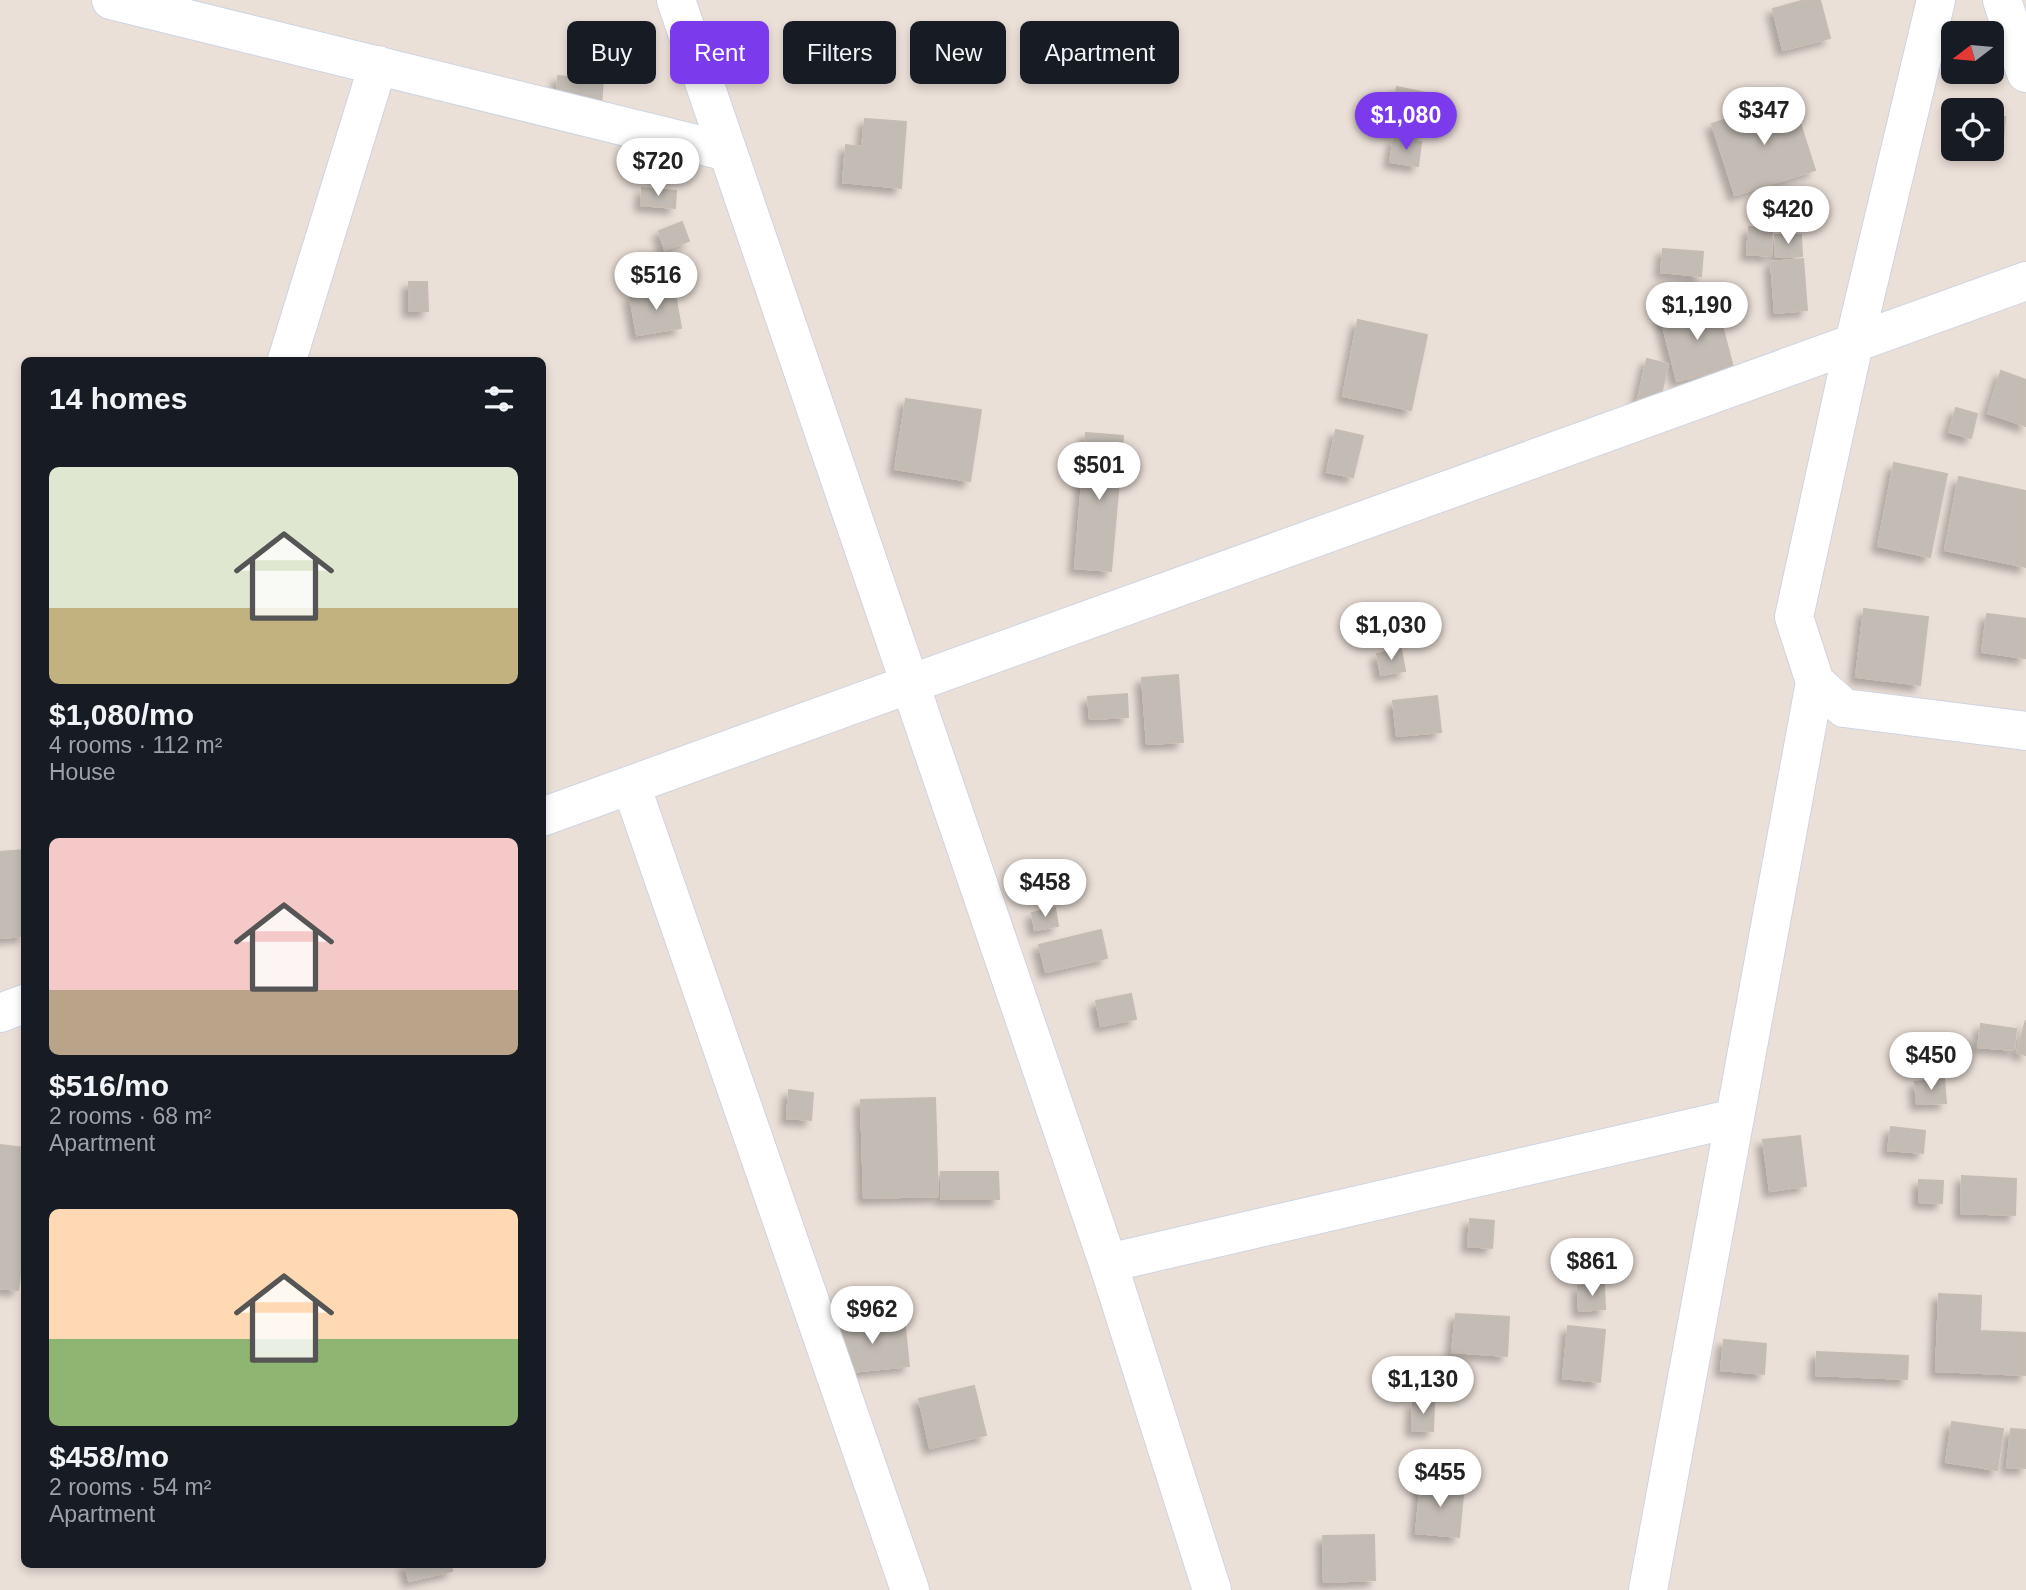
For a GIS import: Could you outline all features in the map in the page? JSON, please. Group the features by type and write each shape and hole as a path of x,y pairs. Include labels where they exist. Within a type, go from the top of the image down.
{"street":[{"path":"111,0 728,152"},
{"path":"676,0 1108,1264 1212,1590"},
{"path":"1648,1590 1815,682 1794,617 1854,343 1937,0"},
{"path":"2002,0 2026,73"},
{"path":"288,357 378,65"},
{"path":"546,816 2026,281"},
{"path":"1815,682 1844,708 2026,731"},
{"path":"631,785 909,1590"},
{"path":"0,1013 21,1005"},
{"path":"1108,1264 1735,1118"}],"building":[{"path":"1805,0 1820,0 1830,38 1783,50 1773,9"},
{"path":"558,76 567,77 567,84 603,84 600,118 555,114"},
{"path":"1397,87 1431,94 1422,136 1388,129"},
{"path":"1792,98 1815,170 1735,195 1712,124"},
{"path":"865,119 906,122 901,188 843,182 846,145 862,147"},
{"path":"1394,138 1421,142 1418,166 1390,162"},
{"path":"642,188 676,191 675,208 641,205"},
{"path":"682,222 689,241 665,250 659,231"},
{"path":"1749,227 1772,228 1771,256 1747,254"},
{"path":"1775,235 1801,235 1802,256 1776,257"},
{"path":"1663,249 1703,252 1701,276 1661,272"},
{"path":"1803,259 1807,310 1775,313 1771,262"},
{"path":"409,282 427,282 428,311 409,311"},
{"path":"674,288 681,328 637,335 630,296"},
{"path":"1716,303 1733,367 1677,381 1661,318"},
{"path":"1358,320 1427,335 1411,410 1343,396"},
{"path":"1647,359 1668,364 1658,408 1637,403"},
{"path":"2001,371 2026,380 2026,426 1988,413"},
{"path":"906,399 981,410 970,481 895,469"},
{"path":"1956,408 1977,414 1971,438 1949,432"},
{"path":"1336,430 1363,436 1353,477 1327,472"},
{"path":"1086,433 1123,436 1111,571 1075,568"},
{"path":"1894,463 1947,474 1930,557 1878,546"},
{"path":"1959,477 2026,491 2026,567 1945,550"},
{"path":"1864,609 1928,617 1920,685 1856,677"},
{"path":"1987,614 2026,619 2025,658 1982,652"},
{"path":"1401,649 1405,671 1381,675 1377,654"},
{"path":"1178,675 1183,742 1147,744 1142,678"},
{"path":"1127,694 1128,717 1090,719 1088,697"},
{"path":"1437,696 1441,732 1397,736 1393,701"},
{"path":"21,850 21,936 0,938 0,852"},
{"path":"1055,908 1058,926 1035,930 1032,913"},
{"path":"1101,930 1107,958 1046,972 1039,945"},
{"path":"1131,994 1136,1019 1101,1026 1096,1001"},
{"path":"2026,1020 2026,1055 2017,1052"},
{"path":"1981,1024 2016,1029 2014,1050 1978,1047"},
{"path":"1944,1079 1946,1103 1917,1104 1915,1082"},
{"path":"789,1090 813,1093 811,1120 787,1118"},
{"path":"935,1098 938,1196 864,1198 861,1100"},
{"path":"1891,1127 1925,1131 1923,1153 1888,1150"},
{"path":"1800,1136 1806,1186 1770,1191 1763,1140"},
{"path":"0,1145 21,1148 21,1268 18,1290 0,1288"},
{"path":"941,1172 998,1172 999,1199 941,1199"},
{"path":"1962,1176 2016,1179 2015,1215 1961,1213"},
{"path":"1919,1180 1943,1181 1942,1203 1919,1202"},
{"path":"1470,1219 1494,1221 1492,1248 1468,1246"},
{"path":"1604,1284 1605,1309 1579,1311 1578,1286"},
{"path":"1939,1294 1981,1296 1980,1331 2026,1333 2026,1375 1936,1371"},
{"path":"1456,1314 1509,1317 1507,1356 1452,1352"},
{"path":"904,1319 909,1366 841,1373 836,1326"},
{"path":"1568,1326 1605,1330 1600,1382 1563,1378"},
{"path":"1724,1340 1766,1344 1764,1374 1721,1370"},
{"path":"1817,1352 1908,1356 1907,1379 1816,1375"},
{"path":"974,1386 986,1435 930,1448 919,1399"},
{"path":"1413,1402 1434,1402 1433,1431 1412,1430"},
{"path":"1952,1422 2003,1429 1997,1470 1946,1462"},
{"path":"2011,1429 2026,1430 2026,1468 2007,1467"},
{"path":"1421,1481 1464,1485 1459,1537 1416,1533"},
{"path":"1374,1535 1375,1580 1324,1582 1323,1536"},
{"path":"406,1568 452,1568 452,1571 409,1581"}]}
